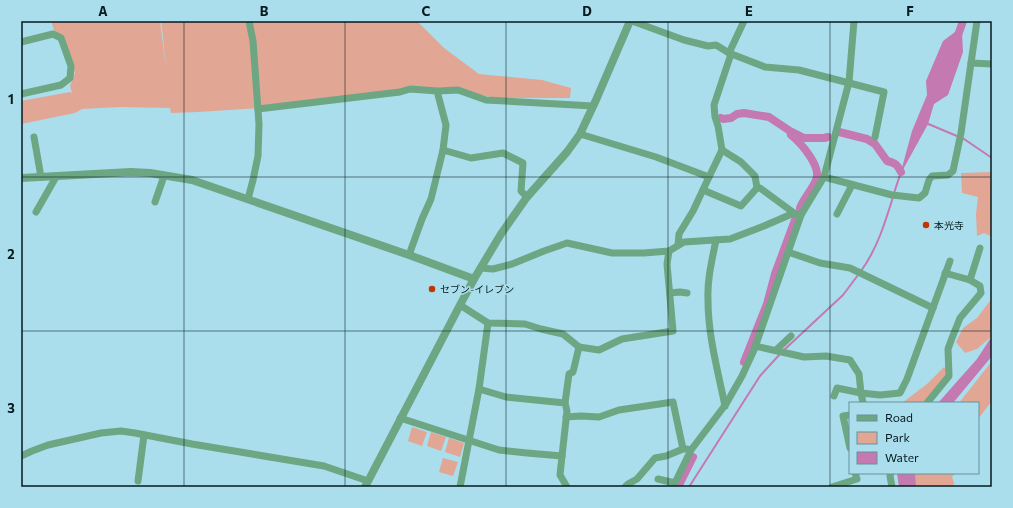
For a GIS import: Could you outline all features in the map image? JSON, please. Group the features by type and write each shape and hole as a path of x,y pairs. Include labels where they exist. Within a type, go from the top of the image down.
{"street":[{"path":"248,199 258,156 259,124 253,41 249,21"},
{"path":"21,456 48,445 101,433 121,431 199,446 324,466 366,484 474,279 501,234 527,197 567,152 580,134 594,106 631,21 684,40 708,46 716,45 730,53 765,67 799,70 884,92 875,137"},
{"path":"678,245 679,234 710,178 722,150 714,105 730,53 744,21"},
{"path":"658,479 674,485 687,449 725,406 742,376 755,346 788,252 798,214 824,177 849,82 854,21"},
{"path":"824,177 892,195 919,198 925,194 929,180 932,176 948,175 953,171 961,134 977,21"},
{"path":"21,42 53,34 61,38 71,66 70,78 61,85 21,94"},
{"path":"971,63 992,64"},
{"path":"258,109 410,89 437,91 458,90 486,100 594,106"},
{"path":"409,255 431,199 443,150 446,125 437,91"},
{"path":"580,134 656,158 710,178"},
{"path":"34,137 41,177"},
{"path":"443,150 471,158 502,153 523,163 521,191 527,197"},
{"path":"703,190 741,206 757,188 756,176 741,162 722,150"},
{"path":"21,178 131,172 150,173 192,180 474,279"},
{"path":"155,202 164,176"},
{"path":"36,212 56,177"},
{"path":"837,214 852,184"},
{"path":"757,188 760,188 798,214"},
{"path":"481,268 493,269 512,264 567,243 612,253 644,253 670,250 684,242 730,239 798,214"},
{"path":"716,240 709,279 708,300 712,342 725,406"},
{"path":"970,280 980,248"},
{"path":"460,305 488,323 525,324 563,334 579,347 599,350 622,339 673,331 667,264 670,250"},
{"path":"788,252 820,263 850,268 933,308"},
{"path":"834,396 837,388 880,395 900,393 907,379 950,261"},
{"path":"929,402 949,376 948,349 960,318 981,293 980,286 970,280 946,273"},
{"path":"670,293 688,293"},
{"path":"460,487 479,389 488,323"},
{"path":"777,351 791,336"},
{"path":"755,346 804,357 826,356 850,360 859,374 863,402"},
{"path":"567,487 560,475 567,411 565,403 569,374 573,372 579,347"},
{"path":"479,389 506,397 565,403"},
{"path":"566,417 599,417 619,410 673,402 687,449"},
{"path":"849,415 843,416 849,443"},
{"path":"400,418 499,450 562,456"},
{"path":"138,481 144,435"},
{"path":"625,487 638,479 656,458 687,449"},
{"path":"832,487 857,479 855,474"},
{"path":"891,474 892,487"}],"green space":[{"path":"51,21 160,21 166,68 161,21 417,21 444,48 479,74 542,80 571,88 570,98 495,98 446,87 410,89 277,107 198,112 171,113 170,108 120,107 82,109 75,113 21,124 21,101 70,92 72,93 70,86 75,73"},
{"path":"992,172 992,237 984,233 977,236 976,214 978,197 962,193 961,173"},
{"path":"992,298 992,336 977,349 965,353 956,342 963,328 977,318"},
{"path":"992,361 992,401 979,418 979,402 960,402"},
{"path":"944,367 951,374 926,402 903,402 927,384"},
{"path":"412,427 427,432 422,446 408,441"},
{"path":"431,432 446,437 441,451 427,446"},
{"path":"449,438 464,443 460,457 445,452"},
{"path":"443,458 458,462 453,476 439,472"},
{"path":"912,474 954,474 952,477 954,483 953,487 913,487"}],"water":[{"path":"955,32 962,32 963,52 948,95 934,104 928,124 900,175 912,131 927,95 926,81 943,41"},
{"path":"992,336 992,356 954,402 939,402 977,359"},
{"path":"897,474 915,474 916,487 899,487"}],"waterway":[{"path":"956,41 963,21"},
{"path":"721,118 731,118 737,114 744,113 769,117 790,131 804,138 828,137"},
{"path":"926,123 964,139 992,158"},
{"path":"839,132 867,139 875,144 887,161 896,165 901,172"},
{"path":"791,135 810,156 817,175 814,184 800,208"},
{"path":"894,193 901,172"},
{"path":"861,271 876,245 893,197"},
{"path":"744,362 767,304 775,274 795,220"},
{"path":"784,350 843,295 858,275"},
{"path":"689,487 760,376 780,354"},
{"path":"678,487 693,457"}],"place":[{"name":"本光寺","path":"926,225"},
{"name":"セブン-イレブン","path":"432,289"}]}
